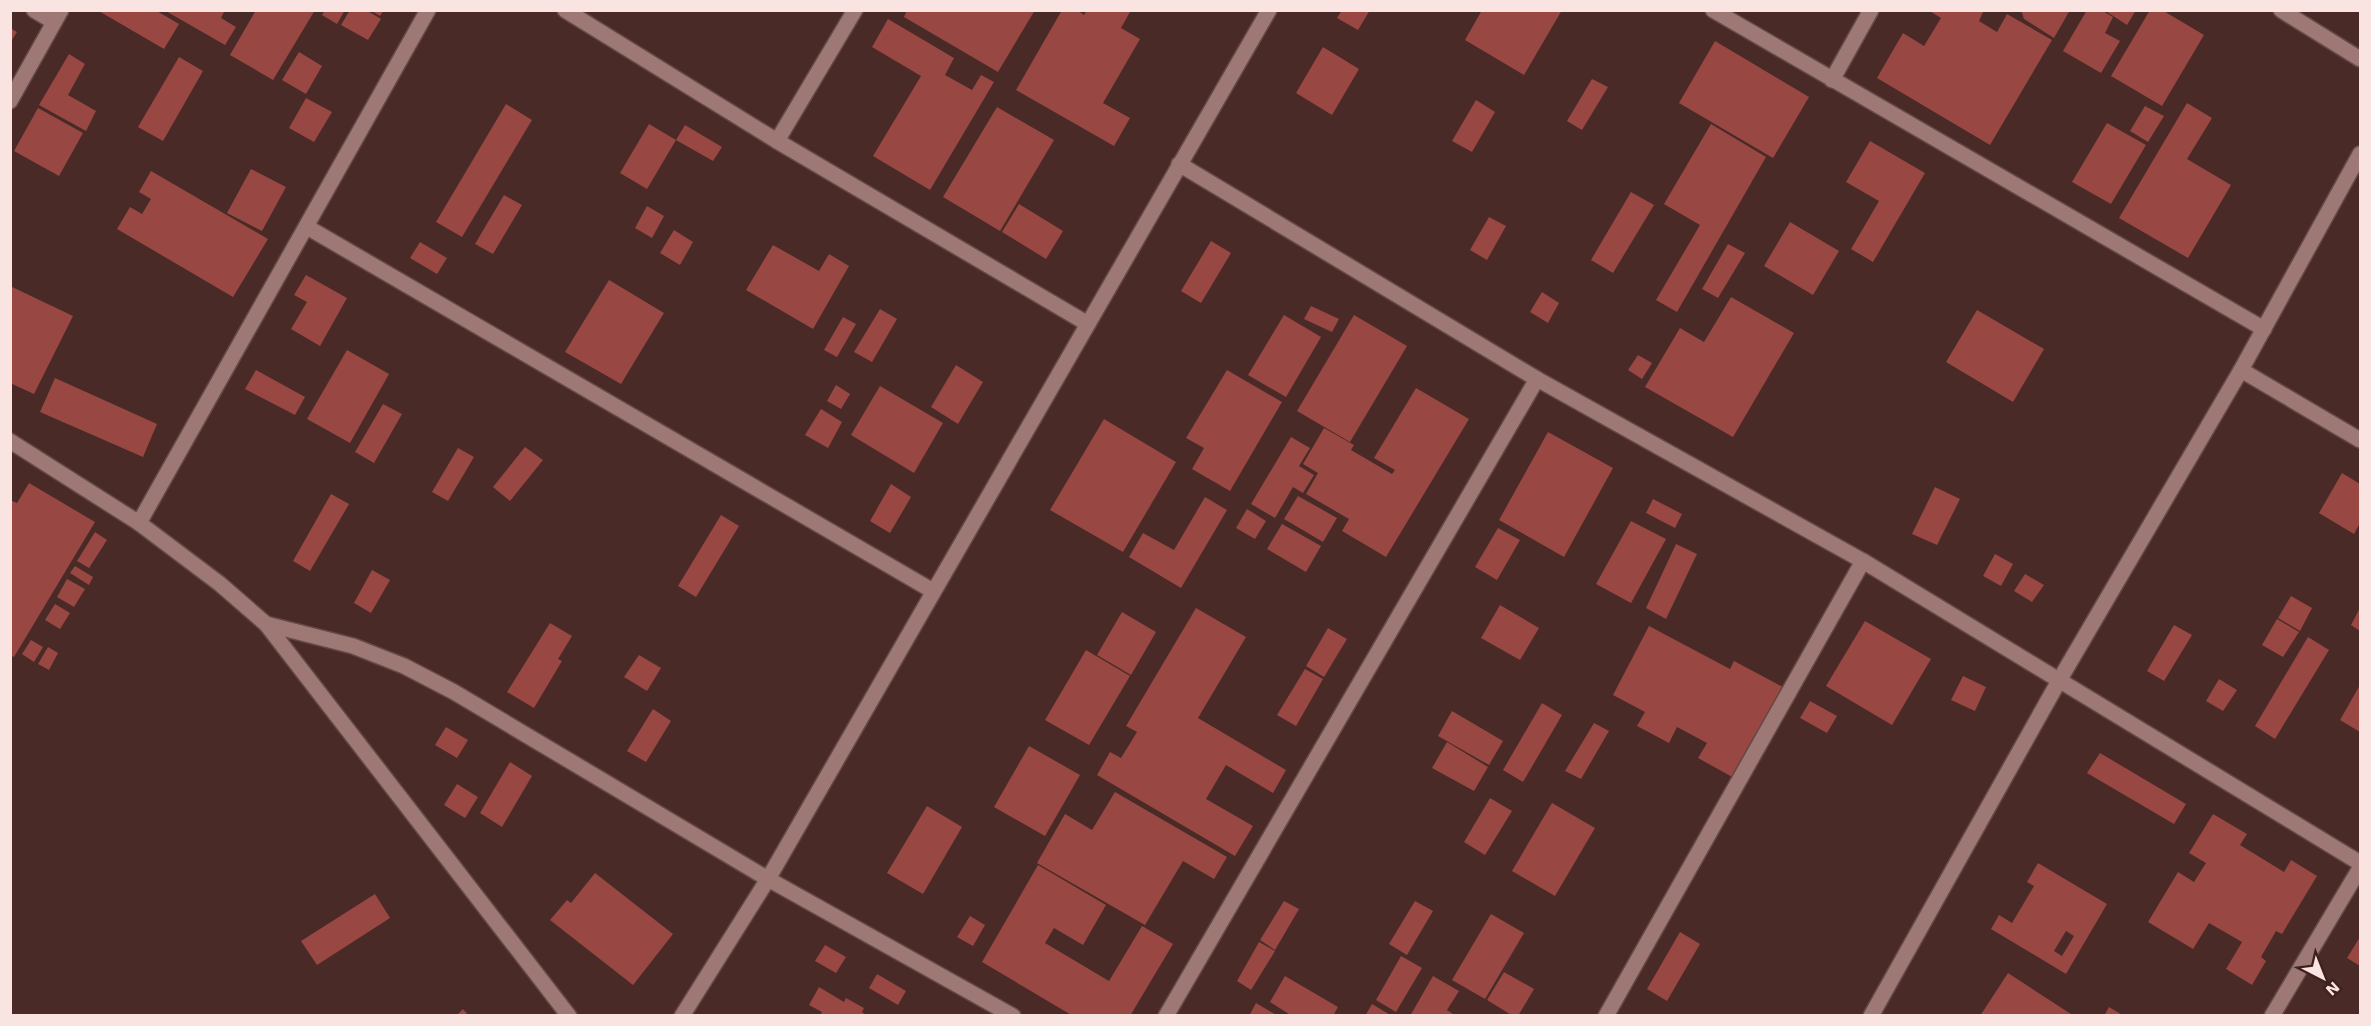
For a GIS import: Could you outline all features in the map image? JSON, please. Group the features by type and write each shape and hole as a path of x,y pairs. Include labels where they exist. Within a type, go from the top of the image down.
{"street":[{"path":"10,101 58,16 34,10"},
{"path":"139,523 428,10"},
{"path":"565,10 777,141 1088,324"},
{"path":"777,141 855,10"},
{"path":"682,1016 768,879 1269,10"},
{"path":"1713,10 2264,329"},
{"path":"1832,80 1871,10"},
{"path":"2281,10 2361,59"},
{"path":"1871,1016 2060,680 2241,370 2361,154"},
{"path":"1179,164 1537,379 1863,561 2361,863"},
{"path":"307,227 933,591"},
{"path":"2241,370 2361,440"},
{"path":"1166,1016 1537,379"},
{"path":"10,441 139,523 220,585 266,624 569,1016"},
{"path":"1606,1016 1863,561"},
{"path":"266,624 353,646 404,666 454,692 768,879 1013,1016"},
{"path":"2272,1016 2361,868"}],"building":[{"path":"97,10 155,10 179,24 164,49"},
{"path":"164,10 225,10 221,18 236,27 225,45"},
{"path":"256,10 315,10 273,80 230,55"},
{"path":"325,10 345,10 337,24 322,15"},
{"path":"350,10 366,10 381,19 368,40 341,25"},
{"path":"370,10 384,10 380,16"},
{"path":"907,10 1035,10 998,72 904,17"},
{"path":"1062,10 1077,10 1084,15 1087,10 1127,10 1130,12 1121,28 1140,39 1103,103 1130,118 1114,146 1016,90"},
{"path":"1342,10 1370,10 1358,30 1337,18"},
{"path":"1482,10 1562,10 1524,75 1465,40"},
{"path":"1928,10 1984,10 1979,21 1997,32 2007,14 2052,40 1990,145 1877,78 1903,33 1924,46 1941,18"},
{"path":"2021,10 2070,10 2054,38 2024,19"},
{"path":"2087,10 2101,10 2113,17 2105,33 2120,41 2101,73 2063,51"},
{"path":"2104,10 2136,10 2127,25"},
{"path":"2150,10 2162,10 2204,35 2162,106 2111,76"},
{"path":"888,19 954,58 945,75 972,90 981,75 994,82 930,190 873,156 921,76 872,47"},
{"path":"10,28 17,32 10,43"},
{"path":"1715,41 1809,97 1773,158 1679,103"},
{"path":"1323,47 1359,69 1332,115 1296,93"},
{"path":"299,52 322,66 306,94 282,80"},
{"path":"69,54 85,64 68,95 96,111 86,131 39,105"},
{"path":"179,57 203,71 163,141 138,127"},
{"path":"1592,79 1608,87 1582,130 1567,121"},
{"path":"306,98 332,112 314,142 289,128"},
{"path":"1476,100 1495,112 1472,152 1452,141"},
{"path":"2187,103 2212,118 2187,159 2231,185 2188,258 2119,218"},
{"path":"506,104 532,120 462,237 436,222"},
{"path":"2145,106 2164,116 2148,142 2130,131"},
{"path":"997,107 1054,140 1000,231 943,197"},
{"path":"38,108 83,133 59,176 14,151"},
{"path":"2107,123 2146,145 2111,204 2072,182"},
{"path":"649,124 676,140 647,189 620,173"},
{"path":"1711,124 1766,157 1677,312 1656,300 1700,225 1664,204"},
{"path":"685,125 722,147 713,161 676,140"},
{"path":"1870,141 1925,173 1873,262 1851,249 1879,201 1846,182"},
{"path":"251,169 286,187 262,231 227,213"},
{"path":"151,171 268,239 233,297 117,229 130,207 142,214 151,199 139,192"},
{"path":"1631,192 1654,205 1613,273 1591,260"},
{"path":"504,195 522,205 493,254 475,244"},
{"path":"1019,204 1063,231 1046,259 1002,232"},
{"path":"647,206 664,216 652,238 635,228"},
{"path":"1489,217 1506,226 1487,260 1470,250"},
{"path":"1790,222 1839,251 1813,295 1764,266"},
{"path":"674,230 693,242 680,265 660,253"},
{"path":"1211,241 1231,253 1201,303 1181,291"},
{"path":"420,242 447,258 437,274 410,258"},
{"path":"1728,244 1745,253 1718,298 1702,289"},
{"path":"773,245 819,271 829,254 849,266 813,329 746,290"},
{"path":"306,275 347,298 320,346 291,329 307,302 294,295"},
{"path":"609,280 664,313 621,384 565,352"},
{"path":"10,286 73,316 34,394 10,383"},
{"path":"1542,292 1559,303 1548,323 1530,312"},
{"path":"1731,297 1794,333 1733,437 1645,387 1680,328 1704,342"},
{"path":"1311,306 1339,319 1332,332 1304,319"},
{"path":"880,309 897,319 872,362 854,352"},
{"path":"1977,310 2044,349 2013,402 1946,362"},
{"path":"1284,315 1321,337 1286,397 1248,375"},
{"path":"1354,315 1407,346 1350,442 1297,411"},
{"path":"843,317 856,324 837,357 824,350"},
{"path":"347,350 389,374 350,443 307,419"},
{"path":"1638,355 1652,363 1642,379 1628,370"},
{"path":"956,365 983,382 958,424 931,407"},
{"path":"256,370 305,397 295,415 245,389"},
{"path":"1227,370 1282,402 1230,491 1192,469 1204,448 1186,438"},
{"path":"55,378 157,424 143,457 40,412"},
{"path":"836,385 850,394 841,409 827,401"},
{"path":"880,386 943,423 914,473 851,435"},
{"path":"1416,388 1469,419 1386,557 1342,531 1349,519 1306,494 1318,473 1303,464 1324,428 1354,445 1351,450 1392,474 1395,470 1374,458"},
{"path":"383,404 402,414 374,463 355,452"},
{"path":"821,409 842,422 828,448 805,435"},
{"path":"1104,419 1176,462 1123,552 1050,510"},
{"path":"1548,432 1613,468 1564,557 1499,520"},
{"path":"1291,437 1310,448 1299,466 1314,475 1303,493 1293,487 1275,518 1251,504"},
{"path":"525,447 543,460 510,501 493,487"},
{"path":"458,448 474,457 448,501 432,492"},
{"path":"2342,473 2360,484 2360,523 2354,534 2319,513"},
{"path":"29,483 95,522 14,657 10,655 10,500 17,503"},
{"path":"891,484 911,497 890,533 870,521"},
{"path":"1935,487 1960,499 1937,545 1912,534"},
{"path":"331,494 349,504 310,571 293,561"},
{"path":"1298,496 1337,518 1323,542 1284,519"},
{"path":"1205,497 1227,510 1181,588 1129,557 1143,533 1174,550"},
{"path":"1653,499 1682,514 1675,528 1646,513"},
{"path":"1247,509 1266,521 1255,539 1236,528"},
{"path":"721,515 739,526 696,597 678,586"},
{"path":"1631,521 1666,539 1631,603 1596,584"},
{"path":"1282,524 1321,546 1306,572 1267,549"},
{"path":"1498,528 1520,540 1497,580 1475,567"},
{"path":"95,532 107,540 89,568 77,561"},
{"path":"1676,544 1697,554 1666,619 1646,608"},
{"path":"1995,554 2013,564 2001,586 1983,576"},
{"path":"75,566 93,577 89,585 70,573"},
{"path":"372,570 390,580 371,613 354,603"},
{"path":"2025,574 2044,585 2032,602 2014,591"},
{"path":"67,579 85,589 74,607 57,597"},
{"path":"2291,596 2312,608 2300,631 2278,618"},
{"path":"55,604 70,613 60,629 45,620"},
{"path":"1500,605 1539,628 1520,660 1481,638"},
{"path":"1196,608 1246,637 1198,718 1286,770 1273,793 1226,765 1206,799 1253,826 1235,856 1097,775 1110,752 1121,758 1137,732 1126,726"},
{"path":"2360,608 2360,631 2351,625"},
{"path":"1122,612 1156,632 1131,675 1097,655"},
{"path":"2277,619 2299,632 2283,657 2262,645"},
{"path":"1865,621 1931,659 1892,725 1826,686"},
{"path":"550,623 572,636 558,659 562,661 534,708 507,692"},
{"path":"2174,625 2192,635 2164,681 2147,671"},
{"path":"1649,626 1730,669 1734,661 1783,687 1734,778 1698,758 1707,743 1677,727 1669,743 1637,726 1645,712 1613,695"},
{"path":"1328,628 1347,639 1324,677 1306,666"},
{"path":"2308,637 2329,650 2275,739 2255,726"},
{"path":"31,640 43,647 34,662 22,654"},
{"path":"48,647 58,653 49,670 38,664"},
{"path":"1086,650 1130,676 1089,745 1045,720"},
{"path":"639,655 661,668 647,691 624,677"},
{"path":"1305,669 1323,679 1296,726 1277,715"},
{"path":"1963,676 1986,687 1975,711 1951,700"},
{"path":"2219,679 2237,690 2223,711 2206,701"},
{"path":"2360,685 2360,732 2340,720"},
{"path":"1810,701 1837,716 1827,733 1800,718"},
{"path":"1542,703 1562,715 1523,782 1503,770"},
{"path":"653,709 671,721 646,762 627,751"},
{"path":"1452,711 1503,741 1489,765 1438,736"},
{"path":"1594,723 1609,731 1581,779 1565,771"},
{"path":"446,727 468,740 457,758 435,745"},
{"path":"1447,742 1488,767 1474,791 1432,768"},
{"path":"1029,746 1080,775 1045,836 994,807"},
{"path":"2100,753 2186,804 2174,824 2087,773"},
{"path":"510,762 532,776 502,827 480,813"},
{"path":"457,784 478,797 465,818 444,805"},
{"path":"1115,792 1227,857 1214,879 1183,861 1145,925 1037,863 1065,814 1092,830"},
{"path":"1490,798 1512,811 1485,855 1464,842"},
{"path":"1552,803 1595,828 1555,896 1512,871"},
{"path":"927,806 962,827 923,894 887,873"},
{"path":"2213,814 2247,834 2240,845 2284,872 2291,860 2317,876 2282,934 2276,931 2261,957 2266,961 2252,985 2226,969 2242,942 2209,923 2193,949 2148,922 2178,872 2194,882 2206,863 2189,853"},
{"path":"2038,863 2107,904 2066,974 1991,929 1999,915 2012,923 2034,886 2027,882","holes":["2066,931 2074,936 2062,956 2054,951"]},
{"path":"1038,865 1106,905 1083,945 1054,928 1045,943 1109,981 1142,926 1173,944 1130,1016 1073,1016 982,962"},
{"path":"595,873 673,934 633,985 550,920 567,900 571,903"},
{"path":"375,894 390,918 317,965 301,941"},
{"path":"1284,901 1299,909 1275,950 1260,940"},
{"path":"1415,901 1433,911 1407,955 1389,944"},
{"path":"1491,914 1524,933 1485,999 1452,980"},
{"path":"970,916 985,925 973,946 957,937"},
{"path":"1680,932 1700,944 1667,1001 1647,989"},
{"path":"2360,937 2360,966 2347,958"},
{"path":"1259,942 1275,951 1251,990 1237,981"},
{"path":"825,945 846,957 836,973 815,961"},
{"path":"1401,956 1422,968 1396,1012 1376,1000"},
{"path":"1504,972 1534,989 1518,1016 1513,1016 1487,1000"},
{"path":"2008,973 2074,1016 1980,1016"},
{"path":"877,974 906,991 898,1005 869,988"},
{"path":"1285,976 1338,1007 1333,1016 1292,1016 1270,1002"},
{"path":"1433,976 1459,991 1447,1010 1456,1016 1410,1016"},
{"path":"819,987 844,1002 846,998 864,1008 862,1012 867,1016 820,1016 822,1012 809,1005"},
{"path":"1256,1003 1278,1016 1249,1016"},
{"path":"1372,1004 1392,1016 1365,1016"},
{"path":"2109,1007 2124,1016 2104,1016"},
{"path":"463,1009 469,1016 456,1016"}]}
